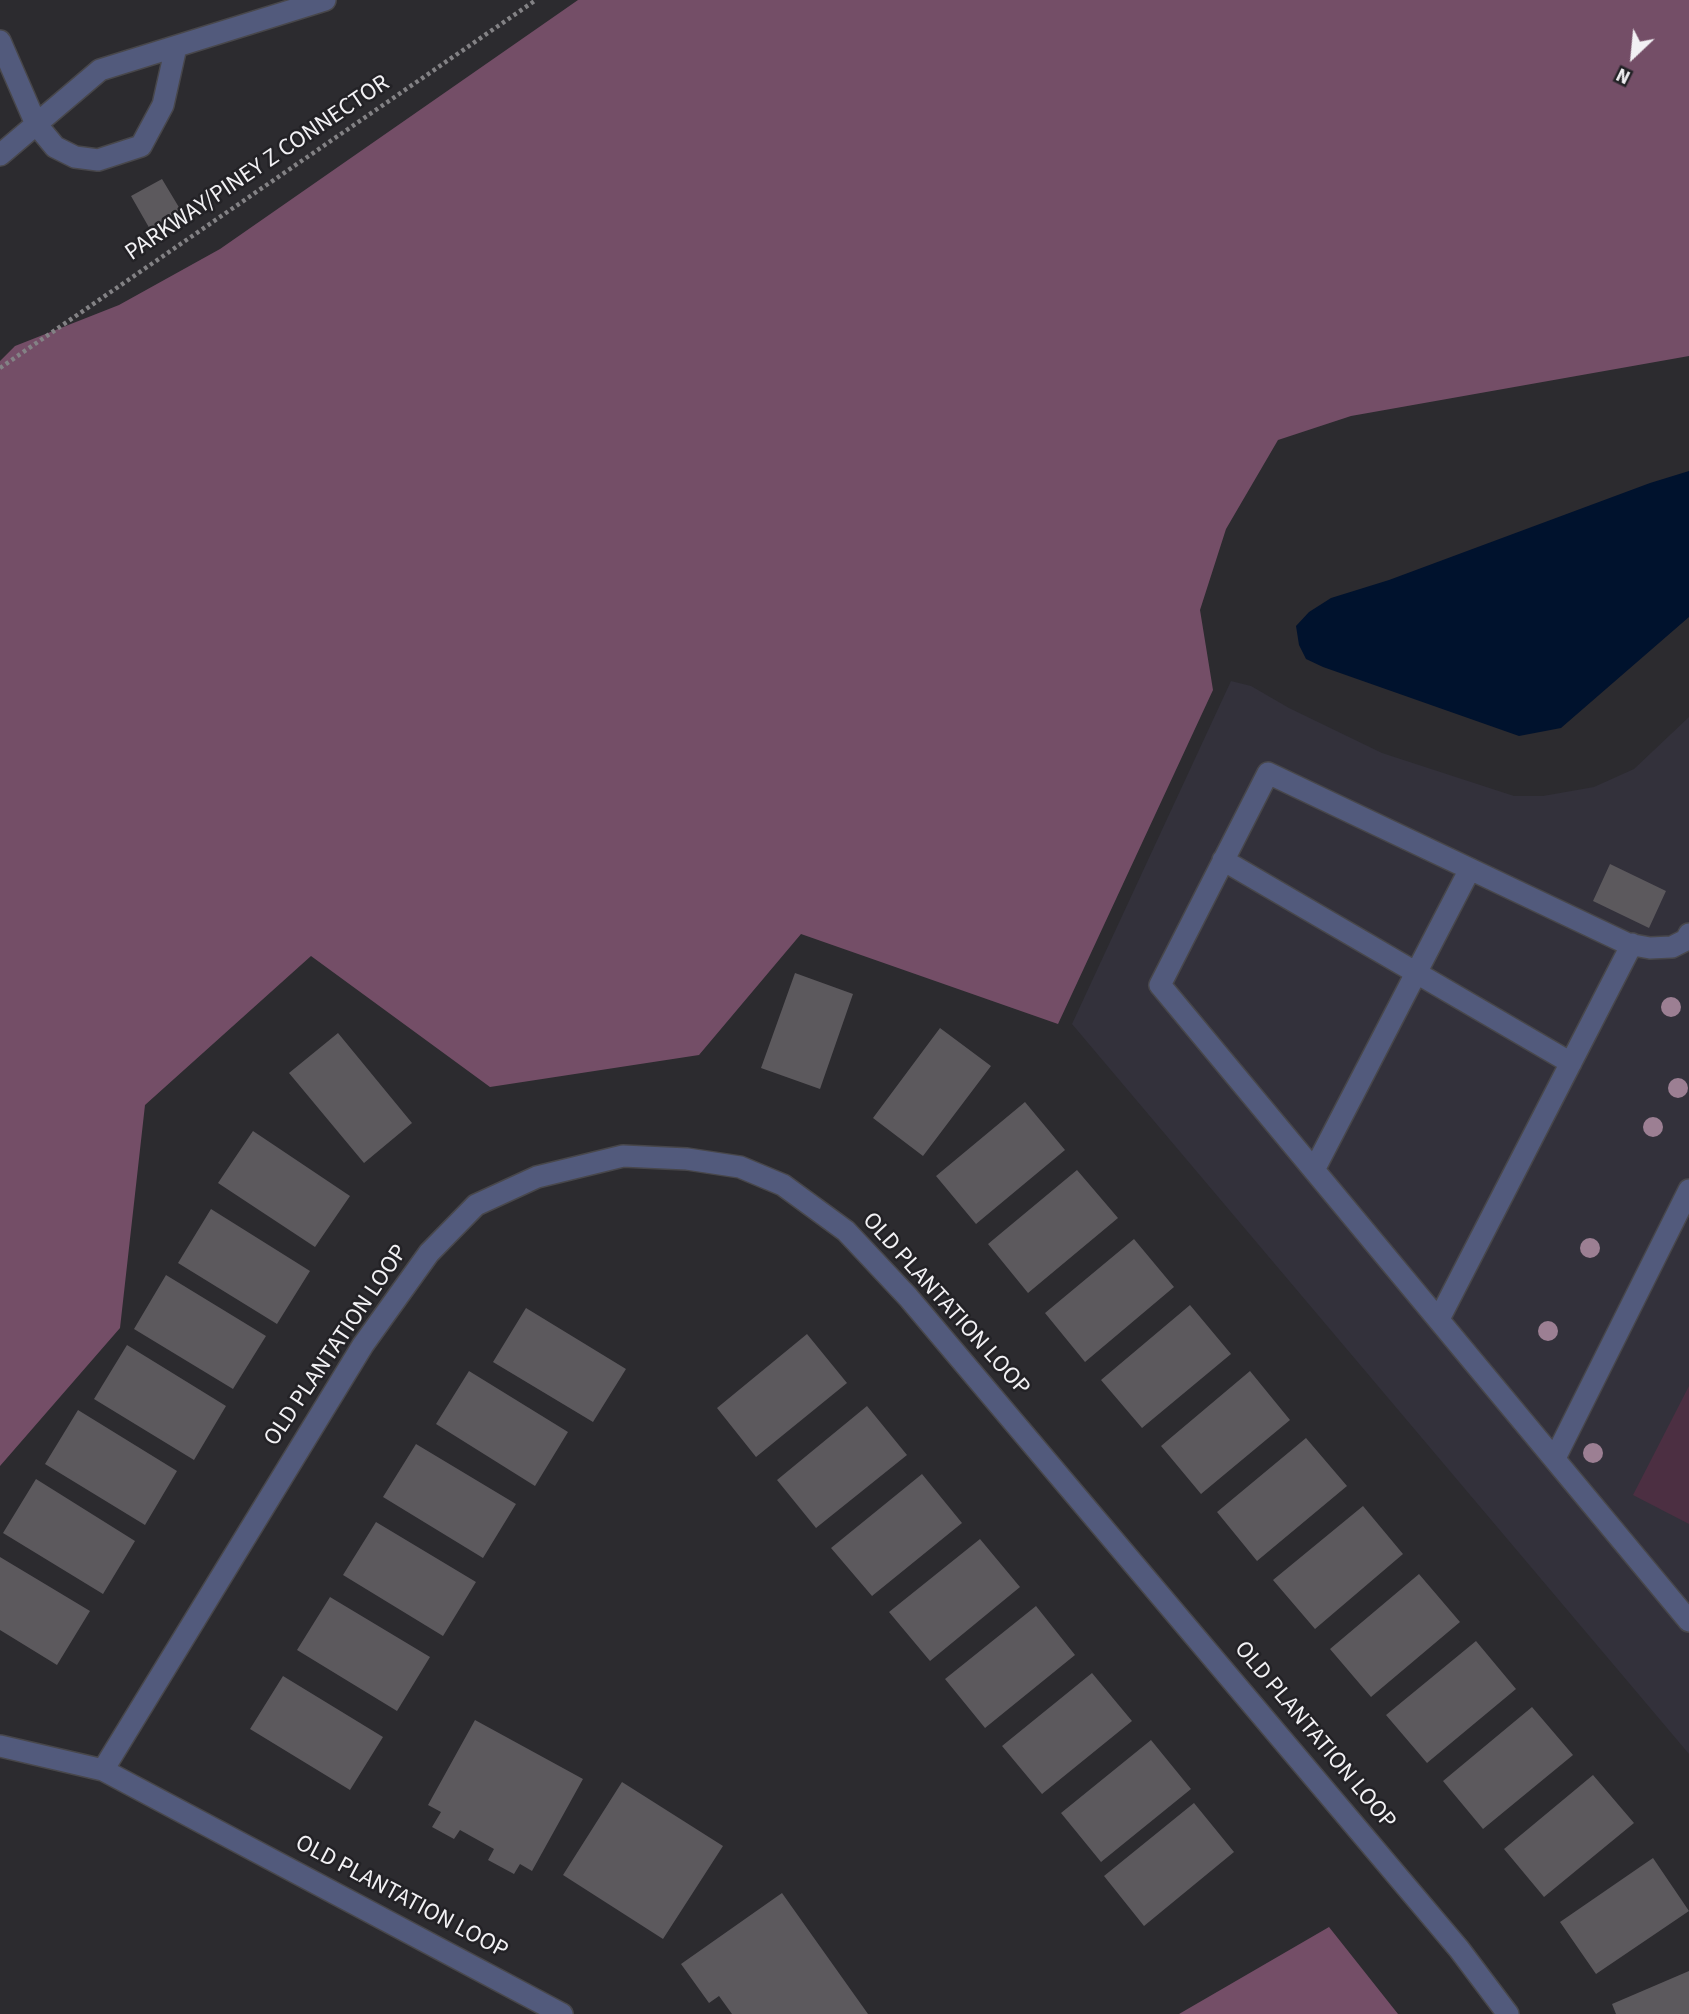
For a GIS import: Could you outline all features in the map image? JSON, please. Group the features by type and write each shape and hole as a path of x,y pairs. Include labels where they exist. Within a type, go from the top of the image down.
{"street":[{"path":"0,155 100,70 325,0"},
{"path":"0,41 37,124 55,147 75,157 98,160 141,146 163,105 176,47"},
{"path":"1689,934 1686,940 1672,947 1650,948 1632,944 1268,773 1160,985 1689,1620"},
{"path":"1223,860 1571,1063"},
{"path":"1314,1170 1471,869"},
{"path":"1439,1320 1632,944"},
{"name":"OLD PLANTATION LOOP","path":"103,1770 363,1345 429,1253 476,1205 537,1177 623,1156 687,1159 740,1167 783,1185 846,1231 908,1297 1460,1949 1508,2014"},
{"path":"1555,1458 1689,1190"},
{"name":"OLD PLANTATION LOOP","path":"0,1746 103,1770 562,2014"}],"path":[{"name":"PARKWAY/PINEY Z CONNECTOR","path":"0,368 536,0"}],"shaded area":[{"path":"578,0 1689,0 1689,356 1351,416 1278,440 1226,529 1200,610 1213,690 1058,1024 801,934 699,1055 490,1087 311,956 145,1105 120,1328 0,1466 0,361 15,346 119,305 220,249"},
{"path":"1231,681 1251,686 1289,708 1382,753 1514,796 1543,796 1594,787 1634,769 1689,717 1689,1754 1072,1024"},
{"path":"1689,1386 1689,1524 1633,1495"},
{"path":"1329,1927 1398,2014 1179,2014"}],"water":[{"path":"1689,471 1689,617 1561,728 1519,736 1323,667 1306,659 1299,645 1296,626 1309,612 1331,598 1389,580"}],"building":[{"path":"162,179 183,214 151,231 131,196"},
{"path":"1610,864 1666,891 1649,928 1593,901"},
{"path":"795,973 853,994 820,1089 761,1068"},
{"path":"940,1028 991,1066 923,1156 873,1118"},
{"path":"338,1033 412,1123 364,1163 289,1073"},
{"path":"1025,1102 1065,1150 976,1224 936,1176"},
{"path":"253,1131 350,1196 315,1247 218,1183"},
{"path":"1077,1170 1118,1218 1028,1293 988,1244"},
{"path":"211,1209 310,1271 277,1324 178,1263"},
{"path":"1134,1239 1174,1287 1085,1362 1045,1313"},
{"path":"166,1275 266,1336 233,1389 134,1329"},
{"path":"1190,1305 1231,1354 1142,1428 1101,1380"},
{"path":"526,1308 626,1369 593,1422 493,1362"},
{"path":"807,1334 847,1383 756,1457 717,1408"},
{"path":"127,1345 226,1406 194,1460 94,1399"},
{"path":"469,1371 568,1432 535,1486 436,1424"},
{"path":"1250,1371 1290,1420 1201,1494 1161,1446"},
{"path":"867,1406 907,1455 816,1528 777,1480"},
{"path":"78,1410 177,1471 145,1525 45,1464"},
{"path":"1306,1438 1347,1486 1257,1561 1217,1512"},
{"path":"416,1444 516,1504 483,1558 383,1497"},
{"path":"922,1474 962,1523 872,1596 831,1548"},
{"path":"36,1479 135,1541 103,1594 3,1533"},
{"path":"1363,1506 1403,1554 1315,1629 1273,1580"},
{"path":"376,1522 476,1582 443,1636 343,1575"},
{"path":"980,1539 1020,1587 930,1661 889,1612"},
{"path":"0,1557 90,1611 57,1665 0,1630"},
{"path":"1419,1574 1460,1622 1371,1697 1330,1649"},
{"path":"330,1597 430,1657 397,1711 297,1650"},
{"path":"1036,1606 1075,1655 985,1728 945,1679"},
{"path":"1476,1641 1516,1689 1427,1763 1386,1715"},
{"path":"1092,1673 1132,1721 1042,1794 1002,1746"},
{"path":"283,1676 383,1737 350,1790 250,1729"},
{"path":"1532,1707 1573,1755 1483,1829 1443,1781"},
{"path":"475,1720 583,1779 532,1871 520,1864 514,1874 488,1860 494,1849 460,1830 454,1839 432,1827 441,1812 428,1805"},
{"path":"1151,1740 1191,1789 1101,1862 1061,1813"},
{"path":"1593,1775 1634,1823 1544,1897 1504,1849"},
{"path":"622,1782 723,1846 663,1939 563,1875"},
{"path":"1194,1803 1234,1852 1144,1926 1104,1876"},
{"path":"1653,1858 1689,1911 1596,1974 1560,1922"},
{"path":"782,1893 868,2014 732,2014 719,1996 709,2003 681,1964"},
{"path":"1689,1971 1689,2014 1616,2014 1612,2004"}]}
